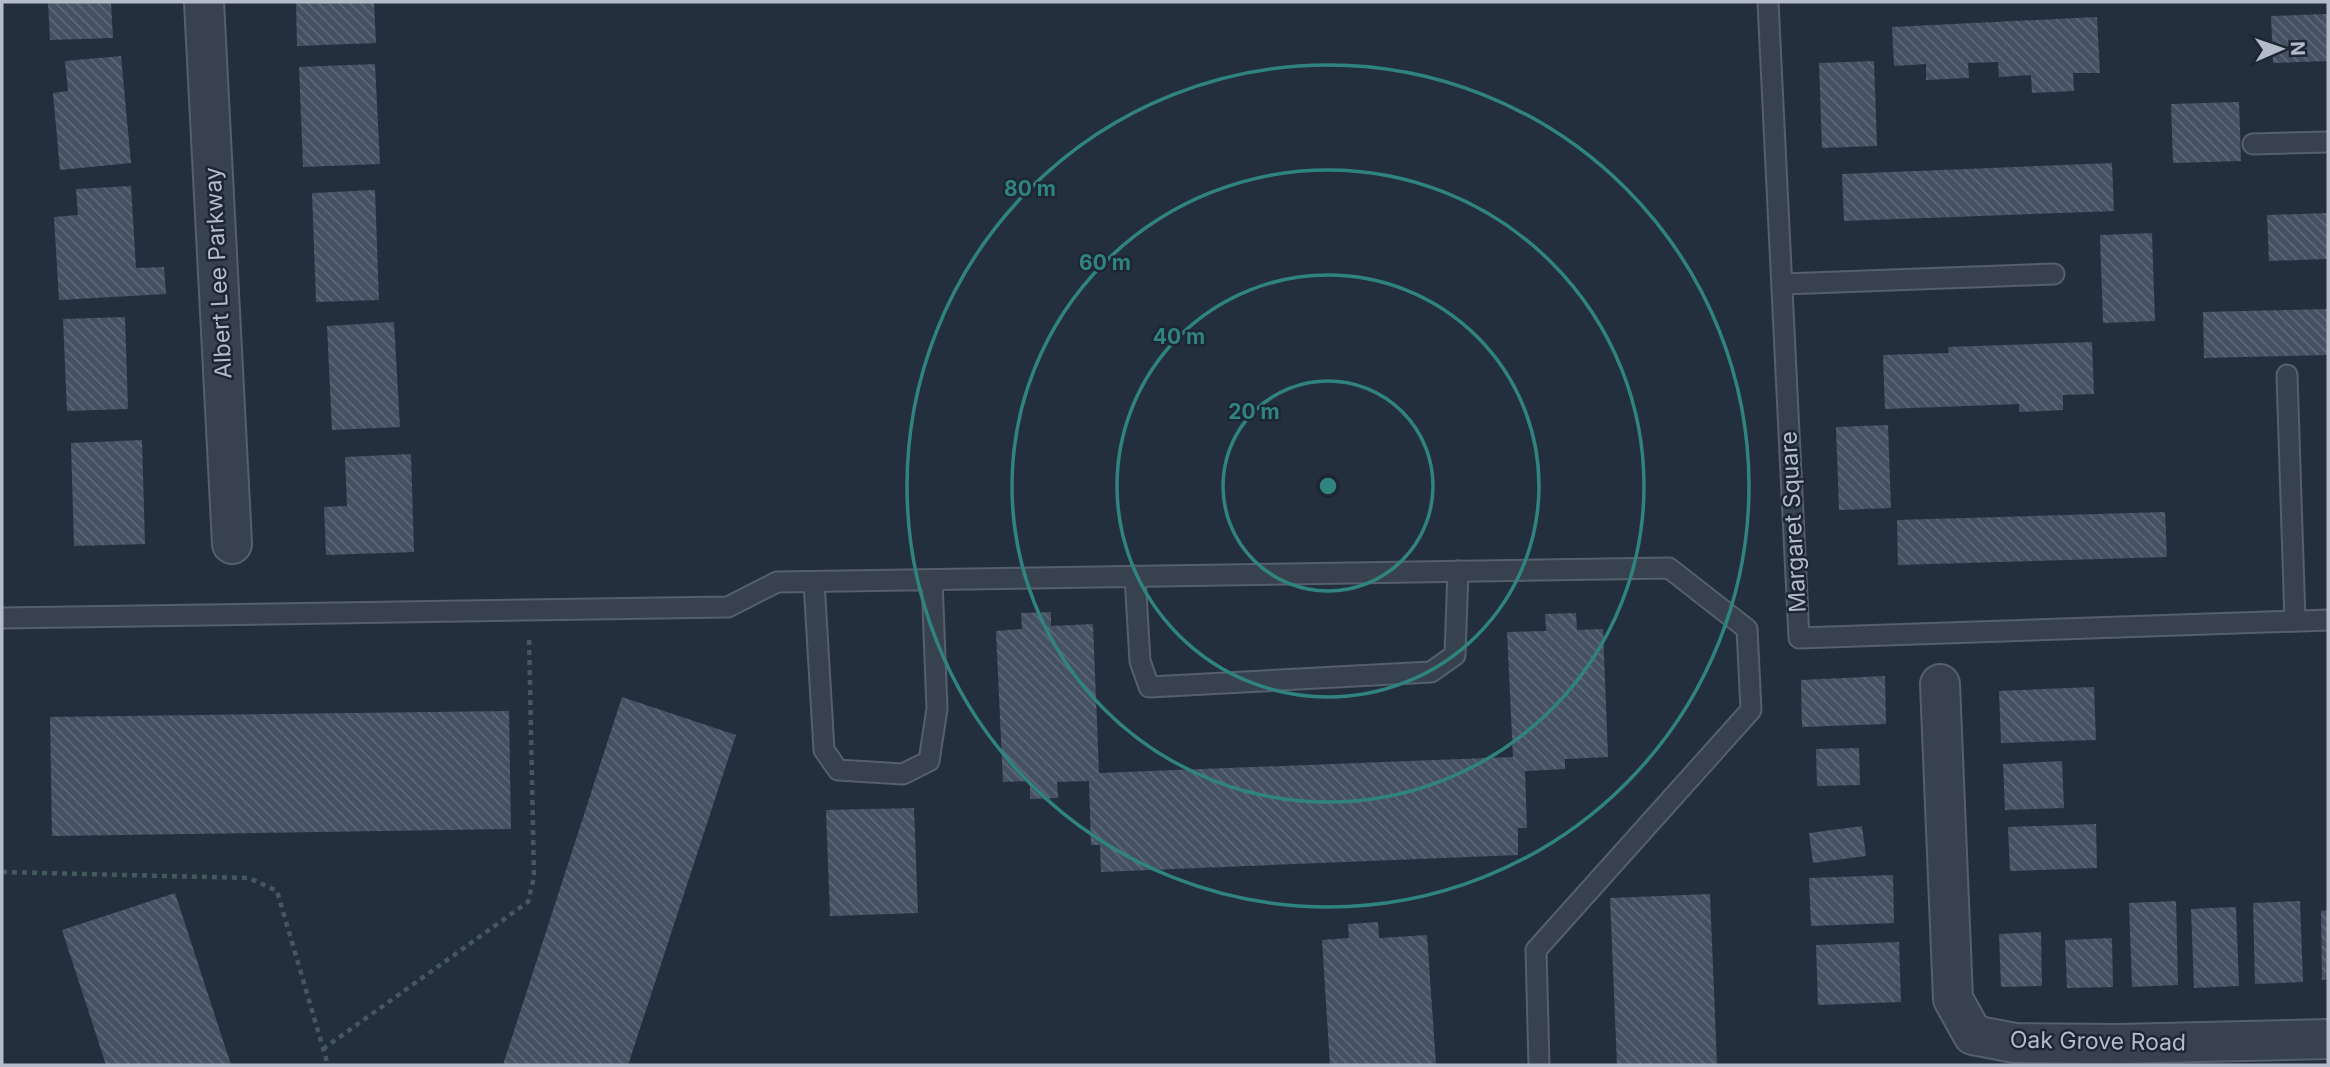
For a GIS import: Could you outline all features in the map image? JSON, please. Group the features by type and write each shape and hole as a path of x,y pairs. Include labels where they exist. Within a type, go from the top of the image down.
{"street":[{"name":"Albert Lee Parkway","path":"204,2 232,544"},
{"name":"Oak Grove Road","path":"1940,684 1953,999 1973,1035 2015,1043 2106,1044 2328,1039"}],"lane":[{"name":"Margaret Square","path":"1768,2 1799,638 2328,620"},
{"path":"2253,144 2328,142"},
{"path":"1783,285 2054,274"},
{"path":"2287,375 2295,621"},
{"path":"2,618 728,607 777,582 1669,568 1747,629 1751,710 1536,950 1539,1065"},
{"path":"1135,576 1140,661 1149,687 1431,672 1455,655 1458,571"},
{"path":"814,582 824,750 838,770 903,774 929,761 937,709 932,580"}],"path":[{"path":"323,1049 528,902 534,877 529,610"},
{"path":"2,872 249,878 277,891 328,1065"}],"building":[{"path":"48,2 111,2 113,38 50,40"},
{"path":"296,2 374,2 376,43 297,46"},
{"path":"2328,14 2328,61 2273,63 2271,16"},
{"path":"2097,17 2100,73 2073,73 2074,91 2032,93 2031,75 1999,77 1998,62 1968,63 1969,78 1926,80 1926,64 1894,66 1892,27"},
{"path":"121,56 131,163 60,170 53,93 68,91 65,61"},
{"path":"1874,61 1877,146 1822,148 1819,63"},
{"path":"375,64 380,164 303,167 299,67"},
{"path":"2239,102 2241,161 2173,163 2171,104"},
{"path":"2112,163 2114,211 1844,221 1842,174"},
{"path":"131,186 136,268 164,267 166,294 59,300 54,217 78,215 76,189"},
{"path":"375,190 379,300 316,302 312,193"},
{"path":"2328,213 2328,259 2269,261 2267,215"},
{"path":"2152,233 2155,321 2103,323 2100,235"},
{"path":"2328,309 2328,355 2204,358 2203,312"},
{"path":"125,317 128,409 67,411 63,319"},
{"path":"394,322 400,427 332,430 327,326"},
{"path":"2092,342 2094,394 2063,395 2063,410 2019,412 2019,404 1885,409 1883,355 1949,353 1948,347"},
{"path":"1888,425 1891,508 1839,510 1836,427"},
{"path":"142,440 145,544 74,546 71,443"},
{"path":"411,454 414,552 326,555 324,507 347,506 345,457"},
{"path":"2165,512 2167,557 1898,565 1897,520"},
{"path":"1051,612 1051,626 1093,624 1099,773 1513,757 1507,632 1546,631 1545,614 1576,613 1577,630 1603,629 1608,757 1565,759 1565,769 1525,771 1527,828 1518,828 1518,855 1101,872 1100,845 1091,845 1089,781 1057,782 1058,798 1030,799 1030,781 1003,782 996,631 1022,629 1021,613"},
{"path":"1885,676 1886,724 1802,727 1801,680"},
{"path":"2094,687 2096,740 2001,743 1999,691"},
{"path":"622,697 736,735 628,1065 503,1065"},
{"path":"509,711 511,829 52,836 50,717"},
{"path":"1859,748 1860,785 1817,786 1816,749"},
{"path":"2062,761 2064,808 2005,810 2003,764"},
{"path":"914,808 918,913 830,916 826,810"},
{"path":"2096,824 2097,868 2010,871 2008,827"},
{"path":"1862,826 1866,856 1813,863 1809,833"},
{"path":"1893,875 1894,923 1811,926 1809,878"},
{"path":"175,893 231,1065 106,1065 62,930"},
{"path":"1710,894 1717,1065 1617,1065 1610,898"},
{"path":"2176,901 2178,985 2132,987 2129,903"},
{"path":"2300,901 2303,982 2255,984 2253,903"},
{"path":"2236,907 2239,986 2194,988 2191,909"},
{"path":"2328,910 2328,979 2322,980 2321,911"},
{"path":"1378,922 1379,938 1427,935 1436,1065 1330,1065 1322,940 1349,938 1348,924"},
{"path":"2041,932 2042,986 2001,987 1999,934"},
{"path":"2112,938 2113,987 2067,988 2065,940"},
{"path":"1899,942 1901,1002 1818,1005 1816,945"}]}
